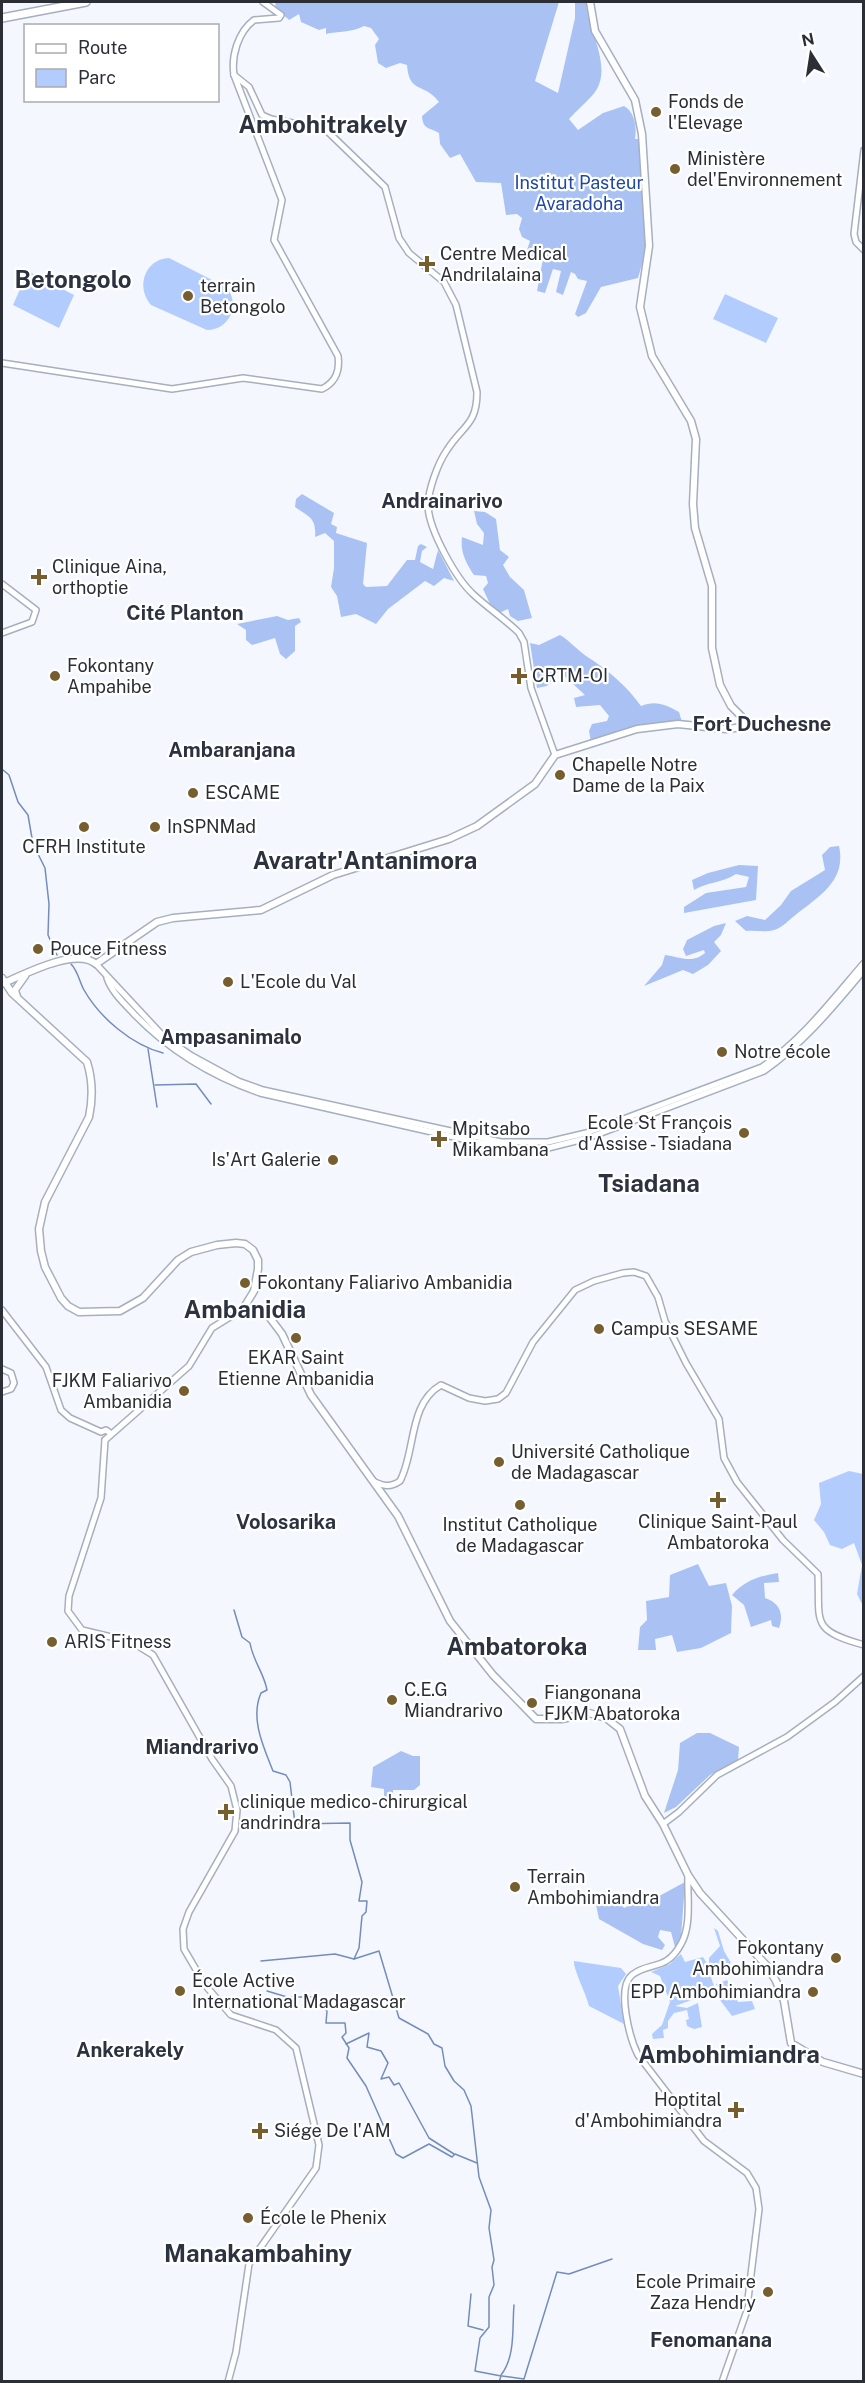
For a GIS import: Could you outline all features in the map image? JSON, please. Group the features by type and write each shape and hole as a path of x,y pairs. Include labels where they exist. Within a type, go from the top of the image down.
{"main road":[{"path":"2,18 86,2"},
{"path":"4,983 74,957 87,958 96,964 157,922 173,918 261,910 333,875 449,839 477,826 535,784 555,755 638,729 678,724 741,729 745,725 744,719 731,706 720,685 712,648 712,586 695,528 693,504 696,439 691,421 652,356 640,307 649,246 642,134 635,100 596,31 590,2"},
{"path":"4,983 35,971"},
{"path":"17,998 15,990 25,976"},
{"path":"4,983 17,998 74,1048 87,1062 91,1075 92,1104 89,1117 45,1202 39,1228 42,1258 61,1298 68,1306 80,1311 120,1311 143,1298 178,1260 190,1252 217,1245 240,1243 253,1250 258,1260 254,1291 248,1307 267,1314 274,1321 311,1395 404,1526 450,1621 482,1662 536,1719 561,1719 590,1713 614,1723 626,1740 645,1796 663,1824 688,1875 700,1893 767,1966 776,1981 784,2001 791,2043 823,2062 864,2074"}],"street":[{"path":"2,363 172,389 243,378 322,389 331,385 340,368 338,356 274,240 282,200 234,75 234,55 244,30 258,18 281,16 279,11 263,2"},
{"path":"234,75 249,87 262,115 271,119 325,129 385,187 399,238 409,253 444,282 456,305 477,392 477,406 473,419 445,452 428,504 430,515 456,574 472,593 519,633 524,642 531,688 555,755"},
{"path":"864,150 860,164 859,203 854,234 856,242 864,249"},
{"path":"2,584 36,610 32,622 2,633"},
{"path":"96,964 164,1037 192,1056 237,1081 262,1090 416,1125 501,1142 526,1144 548,1142 604,1127 762,1067 792,1045 864,963"},
{"path":"106,976 110,986 124,1004 160,1040 195,1065 235,1084 260,1093 475,1142 526,1149 548,1148 588,1138 764,1071 787,1055 814,1029 864,970"},
{"path":"373,1481 383,1486 393,1486 400,1481 421,1405 430,1391 441,1385 469,1398 485,1401 498,1399 506,1393 533,1342 575,1290 594,1281 634,1272 646,1276 652,1283 676,1342 719,1419 724,1458 737,1482 783,1540 818,1574 817,1614 823,1626 836,1637 864,1645"},
{"path":"105,1440 110,1437 110,1433 186,1369 212,1328 248,1307"},
{"path":"2,1310 46,1367 61,1410 70,1418 101,1432 106,1430 110,1433"},
{"path":"2,1369 10,1373 14,1383 11,1389 2,1392"},
{"path":"101,1432 101,1438 105,1440"},
{"path":"105,1440 101,1498 69,1596 68,1611 82,1630 132,1642 153,1655 212,1760 231,1785 236,1801 235,1831 189,1912 183,1929 184,1949 205,1985 231,2015 276,2031 296,2048 319,2145 316,2168 249,2264 245,2277 236,2352 228,2382"},
{"path":"663,1824 680,1812 717,1775 787,1737 835,1702 864,1676"},
{"path":"688,1875 683,1941 666,1962 635,1973 629,1978 624,1989 624,2000 635,2048 652,2076 704,2141 747,2173 756,2188 759,2209 748,2299 750,2302 722,2382"}],"green space":[{"name":"Institut Pasteur Avaradoha","path":"275,2 559,2 535,81 558,93 575,18 575,2 586,2 601,60 600,82 595,92 569,119 578,130 603,113 624,106 633,116 635,139 641,139 647,247 638,278 601,287 586,313 578,317 575,314 587,281 578,279 571,272 563,295 556,292 561,271 553,269 545,293 537,291 543,259 525,256 530,241 522,237 519,229 522,218 517,214 506,215 501,183 476,182 460,154 450,158 440,144 439,133 425,126 422,116 439,102 414,84 408,74 407,65 400,63 386,68 378,63 375,45 379,39 371,28 364,26 349,31 326,34 326,28 319,30 301,22 299,14 289,20 276,8"},
{"name":"terrain Betongolo","path":"169,258 226,287 233,300 233,308 222,326 207,330 151,305 144,290 145,275 154,263"},
{"path":"28,271 74,295 59,328 13,305"},
{"path":"725,294 778,318 766,343 713,319"},
{"path":"302,494 334,513 331,524 337,527 336,533 367,543 363,584 366,587 387,586 407,560 415,560 418,546 421,544 427,547 422,551 420,562 433,569 438,550 454,581 444,578 434,586 425,581 388,609 376,624 356,614 341,617 337,596 331,587 334,541 325,533 315,537 313,521 295,507 296,499"},
{"path":"474,511 485,512 496,519 500,550 509,557 503,565 510,577 524,590 532,618 518,621 510,616 508,609 499,613 490,604 483,589 488,583 486,576 474,575 468,566 464,557 462,537 483,545 484,533 477,524"},
{"path":"277,616 288,620 299,618 301,622 295,626 295,651 286,659 280,654 275,638 252,645 246,640 246,630 237,624"},
{"path":"560,635 616,678 641,706 651,703 665,705 679,712 682,722 591,742 589,731 592,724 607,721 609,716 600,705 576,707 574,698 585,695 559,671 547,686 537,688 530,643 539,645"},
{"path":"839,846 839,869 828,888 782,926 772,931 746,931 735,921 747,916 765,920 781,905 791,891 825,870 822,855 830,847"},
{"path":"739,865 758,866 756,900 684,913 684,907 706,893 746,887 749,877 736,874 694,890 692,880 708,873"},
{"path":"726,923 721,935 714,942 721,951 708,965 693,974 683,970 644,986 662,965 665,955 686,959 700,956 705,953 704,950 686,956 683,949 687,940 714,926"},
{"path":"849,1471 863,1474 863,1606 857,1594 862,1565 854,1543 842,1549 830,1545 824,1532 814,1520 821,1504 819,1483"},
{"path":"698,1564 709,1586 726,1583 732,1606 731,1633 701,1648 677,1652 672,1635 655,1639 656,1650 638,1650 640,1627 647,1620 646,1601 669,1597 670,1575"},
{"path":"778,1573 779,1582 764,1583 765,1598 780,1610 779,1628 772,1626 771,1620 751,1627 744,1605 732,1595 752,1580"},
{"path":"697,1733 710,1733 739,1747 738,1760 710,1775 676,1807 664,1813 678,1770 680,1743"},
{"path":"401,1751 420,1756 420,1785 414,1790 393,1790 393,1803 384,1806 384,1789 371,1787 373,1767"},
{"path":"685,1882 681,1938 675,1947 671,1932 660,1930 658,1937 665,1945 662,1950 643,1944 599,1919 596,1905 614,1896 624,1908 637,1902 650,1901"},
{"path":"714,1928 718,1931 724,1951 731,1963 724,1969 708,1969 718,1997 723,2000 716,1984 727,1980 738,2002 752,2001 755,2009 732,2016 714,1992 675,2006 687,2008 698,2003 702,2027 694,2029 687,2026 686,2020 689,2019 687,2010 674,2013 668,2021 668,2028 663,2030 664,2038 653,2039 652,2034 662,2025 670,2002 660,1976 651,1972 670,1964 681,1954 685,1962 703,1957 709,1967 709,1958 720,1946"},
{"path":"574,1961 621,1968 626,1974 618,1986 624,2024 589,2006"}],"waterway":[{"path":"2,769 9,775 18,802 28,815 33,844 45,868 49,904 48,935 57,955"},
{"path":"71,964 84,990 108,1020 140,1044 163,1053"},
{"path":"148,1049 157,1107"},
{"path":"155,1085 196,1084 211,1104"},
{"path":"234,1610 242,1637 250,1643 266,1684 267,1690 261,1693 258,1703 259,1732 273,1771 286,1775 290,1782 295,1824 350,1823 350,1840 362,1882 359,1901 367,1901 366,1912 362,1916 359,1948 354,1959 379,1951 399,2018 428,2034 434,2044 442,2048 445,2066 454,2081 464,2090 471,2106 479,2177 491,2210 489,2228 494,2260 492,2267 494,2285 489,2297 489,2327 480,2338 475,2371 501,2376 499,2382"},
{"path":"261,1961 335,1954 354,1959"},
{"path":"267,1991 287,1997 314,1997 327,2011 326,2023 345,2023 346,2033 342,2037 349,2048 347,2058 366,2086 396,2154 403,2158 429,2144 452,2157 455,2154 477,2163"},
{"path":"346,2044 369,2033 367,2047 381,2051 388,2063 381,2079 389,2077 394,2085 399,2083 429,2138 454,2154"},
{"path":"502,2376 524,2379 557,2272 569,2274 612,2259"},
{"path":"471,2294 468,2326 483,2330"},
{"path":"501,2375 511,2350 514,2305"}],"place":[{"name":"Fonds de l'Elevage","path":"656,112"},
{"name":"Ministère del'Environnement","path":"675,169"},
{"name":"Centre Medical Andrilalaina","path":"427,264"},
{"name":"terrain Betongolo","path":"188,296"},
{"name":"Clinique Aina, orthoptie","path":"39,577"},
{"name":"Fokontany Ampahibe","path":"55,676"},
{"name":"CRTM-OI","path":"519,676"},
{"name":"Chapelle Notre Dame de la Paix","path":"560,775"},
{"name":"ESCAME","path":"193,793"},
{"name":"CFRH Institute","path":"84,827"},
{"name":"InSPNMad","path":"155,827"},
{"name":"Pouce Fitness","path":"38,949"},
{"name":"L'Ecole du Val","path":"228,982"},
{"name":"Notre école","path":"722,1052"},
{"name":"Ecole St François d'Assise - Tsiadana","path":"744,1133"},
{"name":"Mpitsabo Mikambana","path":"439,1139"},
{"name":"Is'Art Galerie","path":"333,1160"},
{"name":"Fokontany Faliarivo Ambanidia","path":"245,1283"},
{"name":"Campus SESAME","path":"599,1329"},
{"name":"EKAR Saint Etienne Ambanidia","path":"296,1338"},
{"name":"FJKM Faliarivo Ambanidia","path":"184,1391"},
{"name":"Université Catholique de Madagascar","path":"499,1462"},
{"name":"Clinique Saint-Paul Ambatoroka","path":"718,1500"},
{"name":"Institut Catholique de Madagascar","path":"520,1505"},
{"name":"ARIS Fitness","path":"52,1642"},
{"name":"C.E.G Miandrarivo","path":"392,1700"},
{"name":"Fiangonana FJKM Abatoroka","path":"532,1703"},
{"name":"clinique medico-chirurgical andrindra","path":"226,1812"},
{"name":"Terrain Ambohimiandra","path":"515,1887"},
{"name":"Fokontany Ambohimiandra","path":"836,1958"},
{"name":"École Active International Madagascar","path":"180,1991"},
{"name":"EPP Ambohimiandra","path":"813,1992"},
{"name":"Hoptital d'Ambohimiandra","path":"736,2110"},
{"name":"Siége De l'AM","path":"260,2131"},
{"name":"École le Phenix","path":"248,2218"},
{"name":"Ecole Primaire Zaza Hendry","path":"768,2292"}],"district":[{"name":"Ambohitrakely","path":"323,125"},
{"name":"Betongolo","path":"73,280"},
{"name":"Andrainarivo","path":"442,501"},
{"name":"Cité Planton","path":"185,613"},
{"name":"Fort Duchesne","path":"762,724"},
{"name":"Ambaranjana","path":"232,750"},
{"name":"Avaratr'Antanimora","path":"365,861"},
{"name":"Ampasanimalo","path":"231,1037"},
{"name":"Tsiadana","path":"649,1184"},
{"name":"Ambanidia","path":"245,1310"},
{"name":"Volosarika","path":"286,1522"},
{"name":"Ambatoroka","path":"517,1647"},
{"name":"Miandrarivo","path":"202,1747"},
{"name":"Ankerakely","path":"130,2050"},
{"name":"Ambohimiandra","path":"729,2055"},
{"name":"Manakambahiny","path":"258,2254"},
{"name":"Fenomanana","path":"711,2340"}]}
